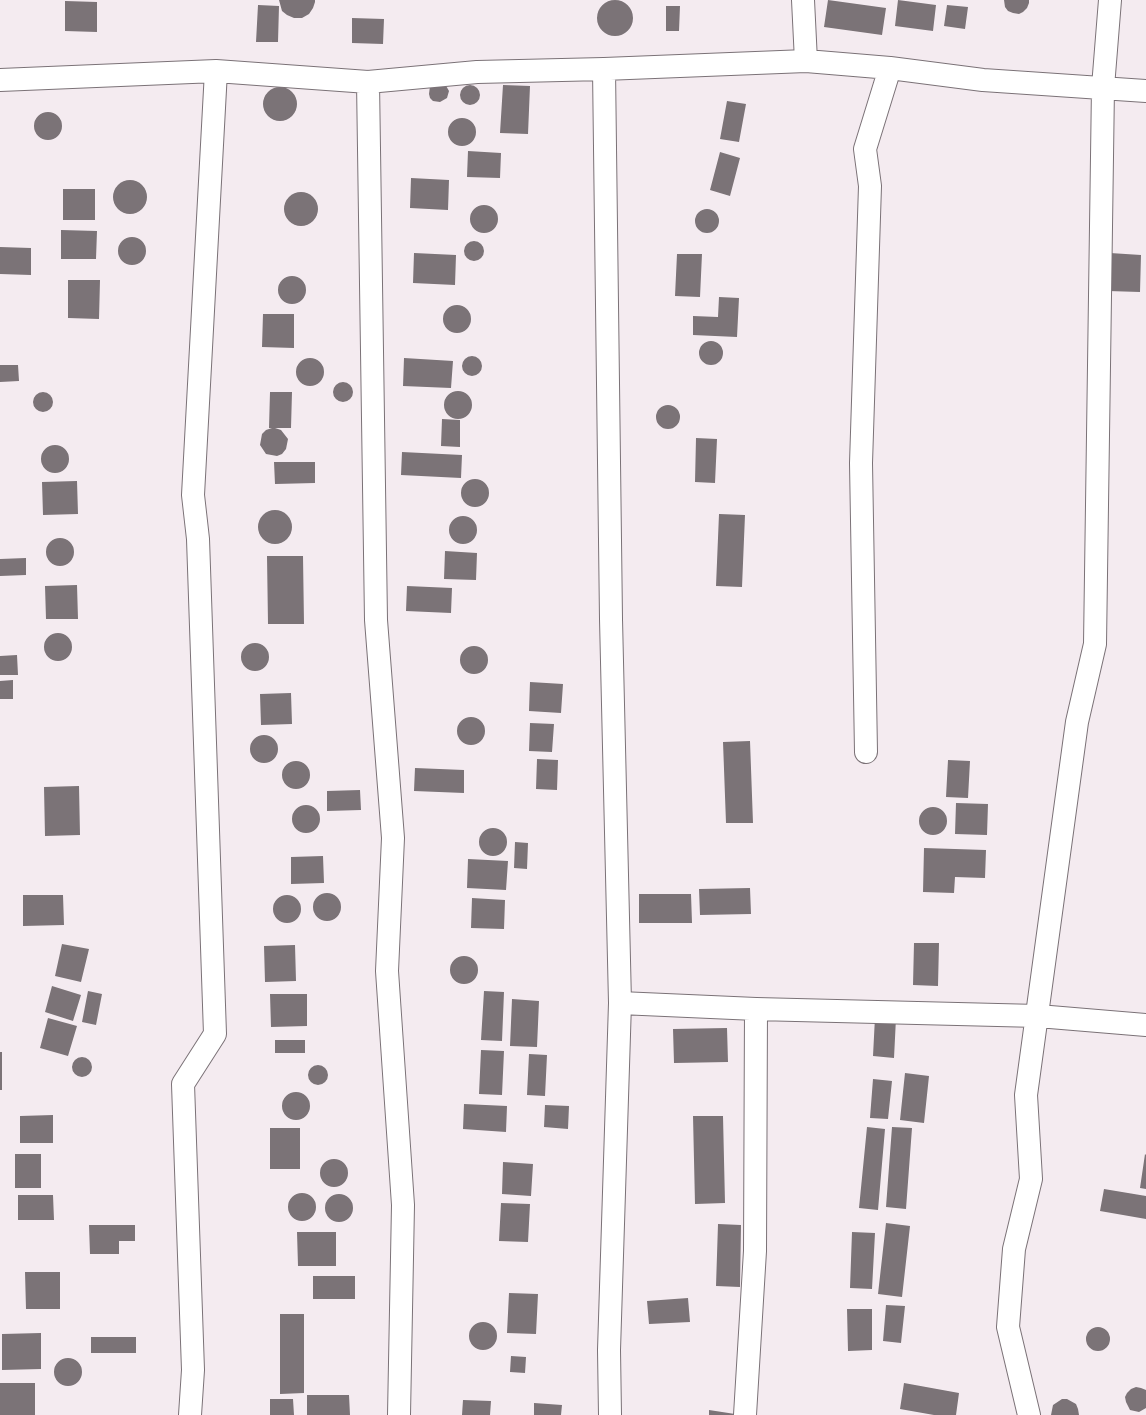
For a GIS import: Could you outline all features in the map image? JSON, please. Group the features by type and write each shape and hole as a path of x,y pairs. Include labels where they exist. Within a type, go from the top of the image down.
{"street":[{"path":"803,0 806,61"},
{"path":"1029,1415 1008,1327 1014,1249 1031,1179 1026,1095 1077,722 1095,644 1103,87 1110,0"},
{"path":"0,80 216,72 368,82 477,72 604,69 806,61 890,68 983,80 1146,91"},
{"path":"866,752 861,463 870,186 865,149 890,68"},
{"path":"604,69 611,619 620,1002 609,1350 610,1415"},
{"path":"190,1415 193,1370 183,1084 215,1034 198,539 193,495 216,72"},
{"path":"368,82 376,620 393,838 387,971 403,1205 399,1415"},
{"path":"620,1002 756,1009 1038,1016 1146,1025"},
{"path":"745,1415 755,1251 756,1009"}],"building":[{"path":"279,0 315,0 315,2 309,14 302,18 294,18 282,11"},
{"path":"618,0 628,5 632,11 632,25 628,31 622,35 612,36 602,31 598,25 597,15 602,5 608,1"},
{"path":"828,0 886,8 882,35 824,27"},
{"path":"898,0 936,5 933,31 895,26"},
{"path":"1004,0 1029,0 1029,3 1027,8 1019,14 1008,11 1005,7"},
{"path":"65,1 97,2 97,32 65,31"},
{"path":"258,5 279,6 278,42 256,42"},
{"path":"947,5 968,7 965,29 944,26"},
{"path":"666,6 680,6 679,31 666,31"},
{"path":"352,18 384,19 383,44 352,43"},
{"path":"445,84 449,91 447,98 440,102 433,101 429,94 430,86"},
{"path":"470,85 477,88 480,95 477,102 470,105 463,102 460,95 463,88"},
{"path":"503,85 530,86 528,134 500,133"},
{"path":"277,87 283,87 287,88 294,94 297,104 296,111 290,118 283,121 277,121 273,120 266,114 263,107 263,101 264,97 270,90"},
{"path":"727,101 746,104 739,142 720,139"},
{"path":"48,112 58,116 62,126 58,136 48,140 38,136 34,126 38,116"},
{"path":"462,118 472,122 476,132 472,142 462,146 452,142 448,132 452,122"},
{"path":"468,151 501,153 500,178 467,177"},
{"path":"720,152 740,158 730,196 710,190"},
{"path":"411,178 449,180 448,210 410,208"},
{"path":"127,180 133,180 137,181 144,187 147,197 146,204 140,211 133,214 127,214 123,213 116,207 113,200 113,194 114,190 120,183"},
{"path":"63,189 95,189 95,220 63,220"},
{"path":"298,192 304,192 308,193 315,199 318,209 317,216 311,223 304,226 298,226 294,225 287,219 284,212 284,206 285,202 291,195"},
{"path":"484,205 494,209 498,219 494,229 484,233 474,229 470,219 474,209"},
{"path":"707,209 716,212 719,221 716,230 707,233 698,230 695,221 698,212"},
{"path":"61,230 97,231 96,259 61,259"},
{"path":"132,237 142,241 146,251 142,261 132,265 122,261 118,251 122,241"},
{"path":"474,241 481,244 484,251 481,258 474,261 467,258 464,251 467,244"},
{"path":"0,247 31,248 31,275 0,274"},
{"path":"414,253 456,255 455,285 413,283"},
{"path":"1110,253 1141,255 1140,292 1108,291"},
{"path":"677,254 702,254 700,297 675,296"},
{"path":"292,276 302,280 306,290 302,300 292,304 282,300 278,290 282,280"},
{"path":"68,280 100,280 99,319 68,318"},
{"path":"719,297 739,298 737,337 693,335 693,316 718,317"},
{"path":"457,305 467,309 471,319 467,329 457,333 447,329 443,319 447,309"},
{"path":"263,314 294,314 294,348 262,347"},
{"path":"711,341 720,344 723,353 720,362 711,365 702,362 699,353 702,344"},
{"path":"472,356 479,359 482,366 479,373 472,376 465,373 462,366 465,359"},
{"path":"310,358 320,362 324,372 320,382 310,386 300,382 296,372 300,362"},
{"path":"404,358 453,361 451,388 403,386"},
{"path":"0,365 18,365 19,381 0,382"},
{"path":"343,382 350,385 353,392 350,399 343,402 336,399 333,392 336,385"},
{"path":"458,391 468,395 472,405 468,415 458,419 448,415 444,405 448,395"},
{"path":"43,392 50,395 53,402 50,409 43,412 36,409 33,402 36,395"},
{"path":"270,392 292,392 291,428 275,428 281,430 288,439 286,449 282,454 277,456 266,454 260,445 262,434 266,430 272,428 269,428"},
{"path":"668,405 677,408 680,417 677,426 668,429 659,426 656,417 659,408"},
{"path":"442,419 460,420 460,447 441,446"},
{"path":"696,438 717,439 715,483 695,482"},
{"path":"55,445 65,449 69,459 65,469 55,473 45,469 41,459 45,449"},
{"path":"402,452 462,455 461,478 401,475"},
{"path":"274,462 315,462 315,483 275,484"},
{"path":"475,479 485,483 489,493 485,503 475,507 465,503 461,493 465,483"},
{"path":"77,481 78,514 43,515 42,482"},
{"path":"272,510 278,510 282,511 289,517 292,527 291,534 285,541 278,544 272,544 268,543 261,537 258,530 258,524 259,520 265,513"},
{"path":"719,514 745,515 742,587 716,586"},
{"path":"463,516 473,520 477,530 473,540 463,544 453,540 449,530 453,520"},
{"path":"60,538 70,542 74,552 70,562 60,566 50,562 46,552 50,542"},
{"path":"445,551 477,553 476,580 444,579"},
{"path":"267,556 303,556 304,624 268,624"},
{"path":"26,558 26,575 0,576 0,559"},
{"path":"77,585 78,619 46,619 45,586"},
{"path":"407,586 452,588 451,613 406,611"},
{"path":"58,633 68,637 72,647 68,657 58,661 48,657 44,647 48,637"},
{"path":"255,643 265,647 269,657 265,667 255,671 245,667 241,657 245,647"},
{"path":"474,646 484,650 488,660 484,670 474,674 464,670 460,660 464,650"},
{"path":"17,655 18,675 0,675 0,656"},
{"path":"13,680 13,699 0,699 0,681"},
{"path":"530,682 563,684 561,713 529,711"},
{"path":"291,693 292,724 261,725 260,694"},
{"path":"471,717 481,721 485,731 481,741 471,745 461,741 457,731 461,721"},
{"path":"530,723 554,724 552,752 529,751"},
{"path":"264,735 274,739 278,749 274,759 264,763 254,759 250,749 254,739"},
{"path":"750,741 753,823 726,823 723,742"},
{"path":"537,759 558,760 557,790 536,789"},
{"path":"948,760 970,761 968,798 946,797"},
{"path":"296,761 306,765 310,775 306,785 296,789 286,785 282,775 286,765"},
{"path":"415,768 464,770 464,793 414,791"},
{"path":"79,786 80,835 45,836 44,787"},
{"path":"360,790 361,810 327,811 327,791"},
{"path":"956,803 988,804 987,835 955,834"},
{"path":"306,805 316,809 320,819 316,829 306,833 296,829 292,819 296,809"},
{"path":"933,807 943,811 947,821 943,831 933,835 923,831 919,821 923,811"},
{"path":"493,828 503,832 507,842 503,852 493,856 483,852 479,842 483,832"},
{"path":"515,842 528,843 527,869 514,868"},
{"path":"924,848 986,850 985,878 955,877 954,893 923,892"},
{"path":"323,856 324,883 291,884 291,857"},
{"path":"468,859 508,861 506,890 467,888"},
{"path":"750,888 751,914 700,915 699,889"},
{"path":"327,893 337,897 341,907 337,917 327,921 317,917 313,907 317,897"},
{"path":"639,894 691,894 692,923 639,923"},
{"path":"23,895 63,895 64,925 23,926"},
{"path":"287,895 297,899 301,909 297,919 287,923 277,919 273,909 277,899"},
{"path":"472,898 505,900 504,929 471,928"},
{"path":"914,943 939,943 938,986 913,985"},
{"path":"62,944 89,949 81,982 55,976"},
{"path":"295,945 296,981 265,982 264,946"},
{"path":"464,956 474,960 478,970 474,980 464,984 454,980 450,970 454,960"},
{"path":"52,986 81,995 73,1021 45,1012"},
{"path":"88,991 102,994 96,1025 82,1022"},
{"path":"484,991 504,992 502,1041 481,1040"},
{"path":"270,994 307,994 307,1026 271,1027"},
{"path":"512,999 539,1001 537,1047 510,1046"},
{"path":"875,1017 896,1018 894,1058 873,1056"},
{"path":"48,1018 77,1026 68,1056 40,1048"},
{"path":"727,1028 728,1062 674,1063 673,1029"},
{"path":"275,1040 305,1040 305,1053 275,1053"},
{"path":"481,1050 504,1051 502,1095 479,1094"},
{"path":"0,1052 2,1052 2,1090 0,1090"},
{"path":"529,1054 547,1055 545,1096 527,1095"},
{"path":"82,1057 89,1060 92,1067 89,1074 82,1077 75,1074 72,1067 75,1060"},
{"path":"318,1065 325,1068 328,1075 325,1082 318,1085 311,1082 308,1075 311,1068"},
{"path":"905,1073 929,1076 924,1123 900,1120"},
{"path":"873,1079 892,1081 888,1119 870,1118"},
{"path":"296,1092 306,1096 310,1106 306,1116 296,1120 286,1116 282,1106 286,1096"},
{"path":"464,1104 507,1106 506,1132 463,1129"},
{"path":"545,1105 569,1106 568,1129 544,1127"},
{"path":"53,1115 53,1143 20,1143 20,1116"},
{"path":"693,1116 723,1116 725,1203 695,1204"},
{"path":"867,1127 885,1129 878,1210 859,1208"},
{"path":"892,1127 912,1128 906,1209 886,1207"},
{"path":"270,1128 300,1128 300,1169 270,1169"},
{"path":"15,1154 41,1154 41,1188 15,1188"},
{"path":"1145,1154 1146,1155 1146,1189 1140,1188"},
{"path":"334,1159 344,1163 348,1173 344,1183 334,1187 324,1183 320,1173 324,1163"},
{"path":"503,1162 533,1164 531,1196 502,1194"},
{"path":"1104,1189 1146,1196 1146,1219 1100,1211"},
{"path":"302,1193 312,1197 316,1207 312,1217 302,1221 292,1217 288,1207 292,1197"},
{"path":"339,1194 349,1198 353,1208 349,1218 339,1222 329,1218 325,1208 329,1198"},
{"path":"18,1195 53,1195 54,1220 18,1220"},
{"path":"501,1203 530,1204 528,1242 499,1241"},
{"path":"886,1223 910,1226 902,1297 878,1294"},
{"path":"718,1224 741,1225 740,1287 716,1286"},
{"path":"89,1225 135,1225 135,1241 119,1241 119,1254 90,1254"},
{"path":"297,1232 336,1232 336,1266 298,1266"},
{"path":"852,1232 875,1233 872,1289 850,1288"},
{"path":"25,1272 60,1272 60,1309 26,1309"},
{"path":"313,1276 355,1276 355,1299 313,1299"},
{"path":"509,1293 538,1294 536,1334 507,1333"},
{"path":"688,1298 690,1322 649,1324 647,1301"},
{"path":"886,1305 905,1306 901,1343 883,1341"},
{"path":"847,1309 872,1309 872,1350 848,1351"},
{"path":"280,1314 304,1314 304,1393 280,1394"},
{"path":"483,1322 493,1326 497,1336 493,1346 483,1350 473,1346 469,1336 473,1326"},
{"path":"1098,1327 1107,1330 1110,1339 1107,1348 1098,1351 1089,1348 1086,1339 1089,1330"},
{"path":"41,1333 41,1369 2,1370 2,1334"},
{"path":"91,1337 136,1337 136,1353 91,1353"},
{"path":"511,1356 526,1357 525,1373 510,1372"},
{"path":"68,1358 78,1362 82,1372 78,1382 68,1386 58,1382 54,1372 58,1362"},
{"path":"0,1383 35,1383 35,1415 0,1415"},
{"path":"904,1383 959,1393 956,1415 934,1415 900,1409"},
{"path":"1136,1387 1146,1390 1146,1408 1139,1412 1130,1410 1125,1397 1131,1389"},
{"path":"307,1395 349,1395 350,1415 307,1415"},
{"path":"270,1399 293,1399 294,1415 270,1415"},
{"path":"1062,1399 1067,1399 1076,1404 1079,1415 1051,1415 1053,1405"},
{"path":"463,1400 491,1401 490,1415 462,1415"},
{"path":"534,1403 562,1405 561,1415 534,1415"},
{"path":"709,1410 735,1414 735,1415 709,1415"}]}
